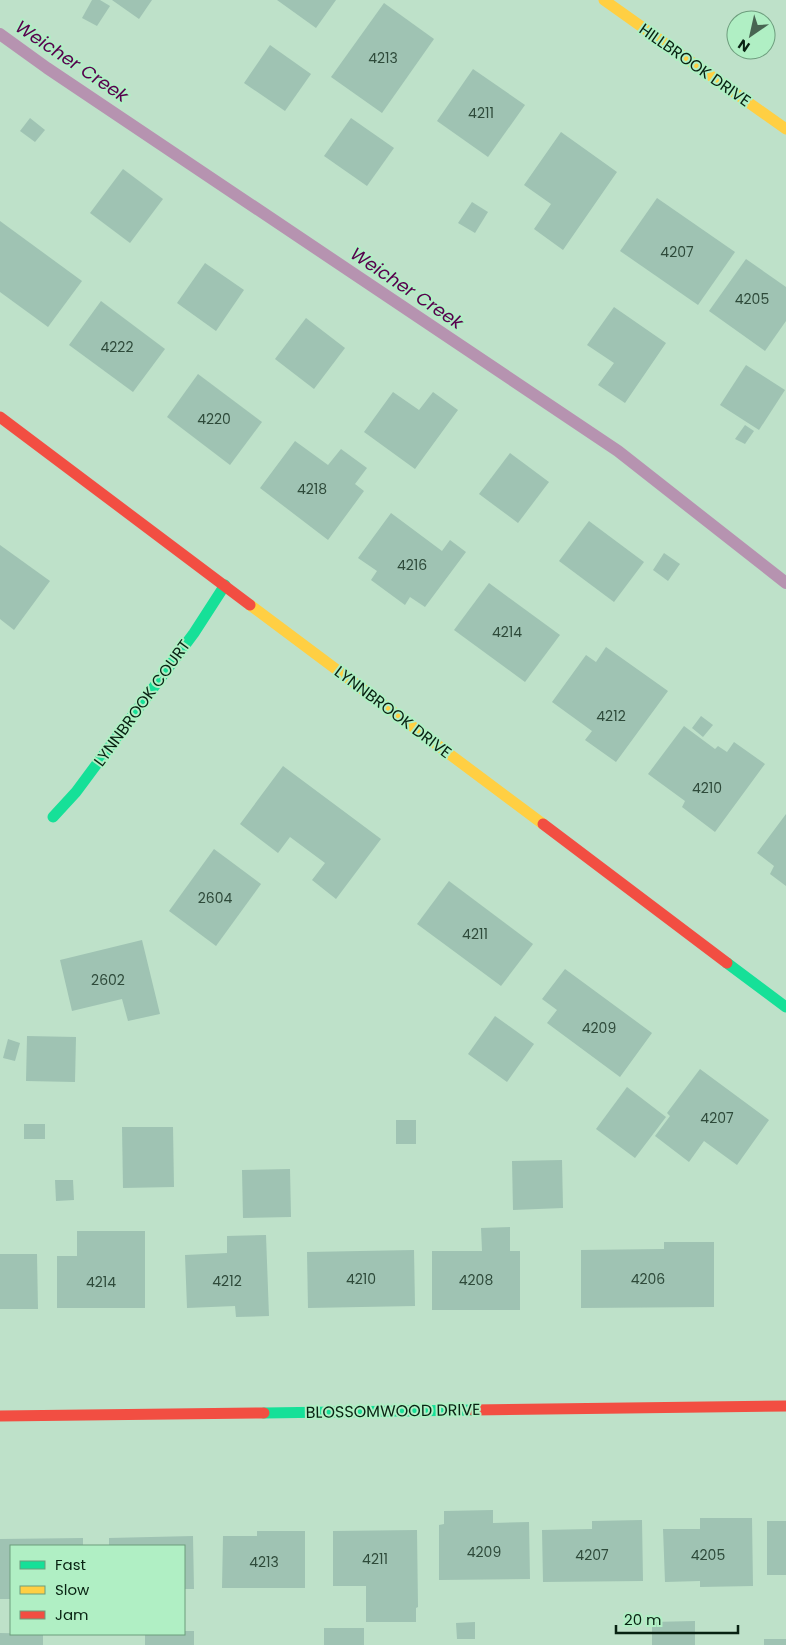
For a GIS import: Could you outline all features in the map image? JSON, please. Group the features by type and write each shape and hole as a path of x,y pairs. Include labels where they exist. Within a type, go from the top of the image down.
{"street":[{"name":"HILLBROOK DRIVE","path":"604,0 786,129"},
{"name":"LYNNBROOK DRIVE","path":"0,417 786,1007"},
{"name":"LYNNBROOK COURT","path":"53,817 76,792 188,641 224,585"},
{"name":"BLOSSOMWOOD DRIVE","path":"0,1416 786,1406"}],"building":[{"path":"92,0 100,0 110,6 97,26 82,18"},
{"path":"112,0 152,0 139,19"},
{"path":"277,0 336,0 316,28"},
{"path":"384,3 434,39 382,113 331,77"},
{"path":"270,45 311,74 285,111 244,83"},
{"path":"473,69 525,105 488,157 437,121"},
{"path":"30,118 45,130 35,142 20,131"},
{"path":"351,118 394,148 367,186 324,156"},
{"path":"561,132 617,172 563,250 534,229 551,204 524,185"},
{"path":"123,169 163,199 130,243 90,213"},
{"path":"657,198 735,252 698,305 620,251"},
{"path":"472,202 488,212 475,233 458,223"},
{"path":"0,221 82,281 48,327 0,292"},
{"path":"746,259 786,287 786,321 765,351 709,311"},
{"path":"205,263 244,290 216,331 177,303"},
{"path":"101,301 165,349 133,392 69,345"},
{"path":"614,307 666,343 625,403 598,385 614,363 587,345"},
{"path":"306,318 345,348 314,389 275,359"},
{"path":"746,365 785,390 759,430 720,405"},
{"path":"198,374 262,422 230,465 167,417"},
{"path":"393,392 419,410 433,392 458,410 415,469 364,432"},
{"path":"745,425 754,431 745,444 735,439"},
{"path":"295,441 328,465 341,449 367,468 355,484 364,491 328,540 260,488"},
{"path":"510,453 549,482 518,523 479,494"},
{"path":"391,513 442,551 450,540 466,552 425,607 410,597 405,605 371,580 377,571 358,558"},
{"path":"589,521 644,562 614,602 559,561"},
{"path":"0,545 50,581 14,630 0,619"},
{"path":"664,553 680,564 668,581 653,570"},
{"path":"489,583 560,635 525,682 454,630"},
{"path":"606,647 668,691 616,762 585,740 592,731 552,702 586,655 596,662"},
{"path":"701,716 713,725 703,737 692,728"},
{"path":"684,726 715,749 718,746 727,752 734,742 765,764 715,832 682,807 685,801 648,774"},
{"path":"283,766 381,839 336,899 312,880 325,863 290,837 278,853 240,824"},
{"path":"786,814 786,886 770,874 774,866 757,853"},
{"path":"214,849 261,884 216,946 169,911"},
{"path":"449,881 533,944 501,986 417,924"},
{"path":"142,940 160,1014 128,1021 122,999 72,1011 60,960"},
{"path":"565,969 652,1033 620,1077 547,1023 557,1010 542,999"},
{"path":"495,1016 534,1044 507,1082 468,1054"},
{"path":"27,1036 76,1037 75,1082 26,1081"},
{"path":"8,1039 20,1043 15,1061 3,1058"},
{"path":"700,1069 769,1120 737,1165 704,1141 689,1162 655,1136 670,1116 667,1113"},
{"path":"627,1087 666,1117 635,1158 596,1129"},
{"path":"396,1120 416,1120 416,1144 396,1144"},
{"path":"24,1124 45,1124 45,1139 24,1139"},
{"path":"122,1127 173,1127 174,1187 123,1188"},
{"path":"562,1160 563,1208 513,1210 512,1161"},
{"path":"290,1169 291,1217 243,1218 242,1170"},
{"path":"55,1180 73,1180 74,1200 56,1201"},
{"path":"510,1227 510,1251 520,1251 520,1310 432,1310 432,1251 482,1251 481,1228"},
{"path":"77,1231 145,1231 145,1308 57,1308 57,1256 77,1256"},
{"path":"266,1235 269,1316 236,1317 235,1306 187,1308 185,1255 227,1253 227,1236"},
{"path":"664,1242 714,1242 714,1307 581,1308 581,1250 664,1249"},
{"path":"414,1250 415,1306 308,1308 307,1252"},
{"path":"0,1254 37,1254 38,1309 0,1309"},
{"path":"493,1510 493,1523 529,1522 530,1579 439,1580 439,1525 444,1524 444,1511"},
{"path":"700,1518 752,1518 753,1586 700,1587 700,1581 665,1582 663,1529 700,1529"},
{"path":"642,1520 643,1581 543,1582 542,1530 592,1529 592,1521"},
{"path":"767,1521 786,1521 786,1575 767,1575"},
{"path":"417,1530 418,1607 416,1608 416,1622 366,1622 366,1586 333,1586 333,1531"},
{"path":"257,1531 305,1531 305,1588 222,1588 223,1536 257,1536"},
{"path":"193,1536 194,1589 185,1589 185,1545 109,1545 109,1538"},
{"path":"83,1538 83,1545 10,1545 10,1599 0,1599 0,1539"},
{"path":"695,1621 695,1645 652,1645 652,1622"},
{"path":"475,1622 475,1639 457,1639 456,1623"},
{"path":"324,1628 364,1628 364,1645 324,1645"},
{"path":"185,1631 194,1631 194,1645 145,1645 145,1635 185,1635"},
{"path":"0,1633 10,1633 10,1635 43,1635 43,1645 0,1645"},
{"path":"764,1639 786,1639 786,1645 764,1645"}],"waterway":[{"name":"Weicher Creek","path":"0,34 47,68 618,451 786,583"}],"traffic: fast":[{"path":"53,817 76,792 194,633 225,585"},
{"path":"727,963 786,1007"},
{"path":"264,1413 473,1410"}],"traffic: slow":[{"path":"604,0 786,129"},
{"path":"250,605 543,824"}],"traffic: jam":[{"path":"0,417 250,605"},
{"path":"543,824 727,963"},
{"path":"473,1410 786,1406"},
{"path":"0,1416 264,1413"}]}
